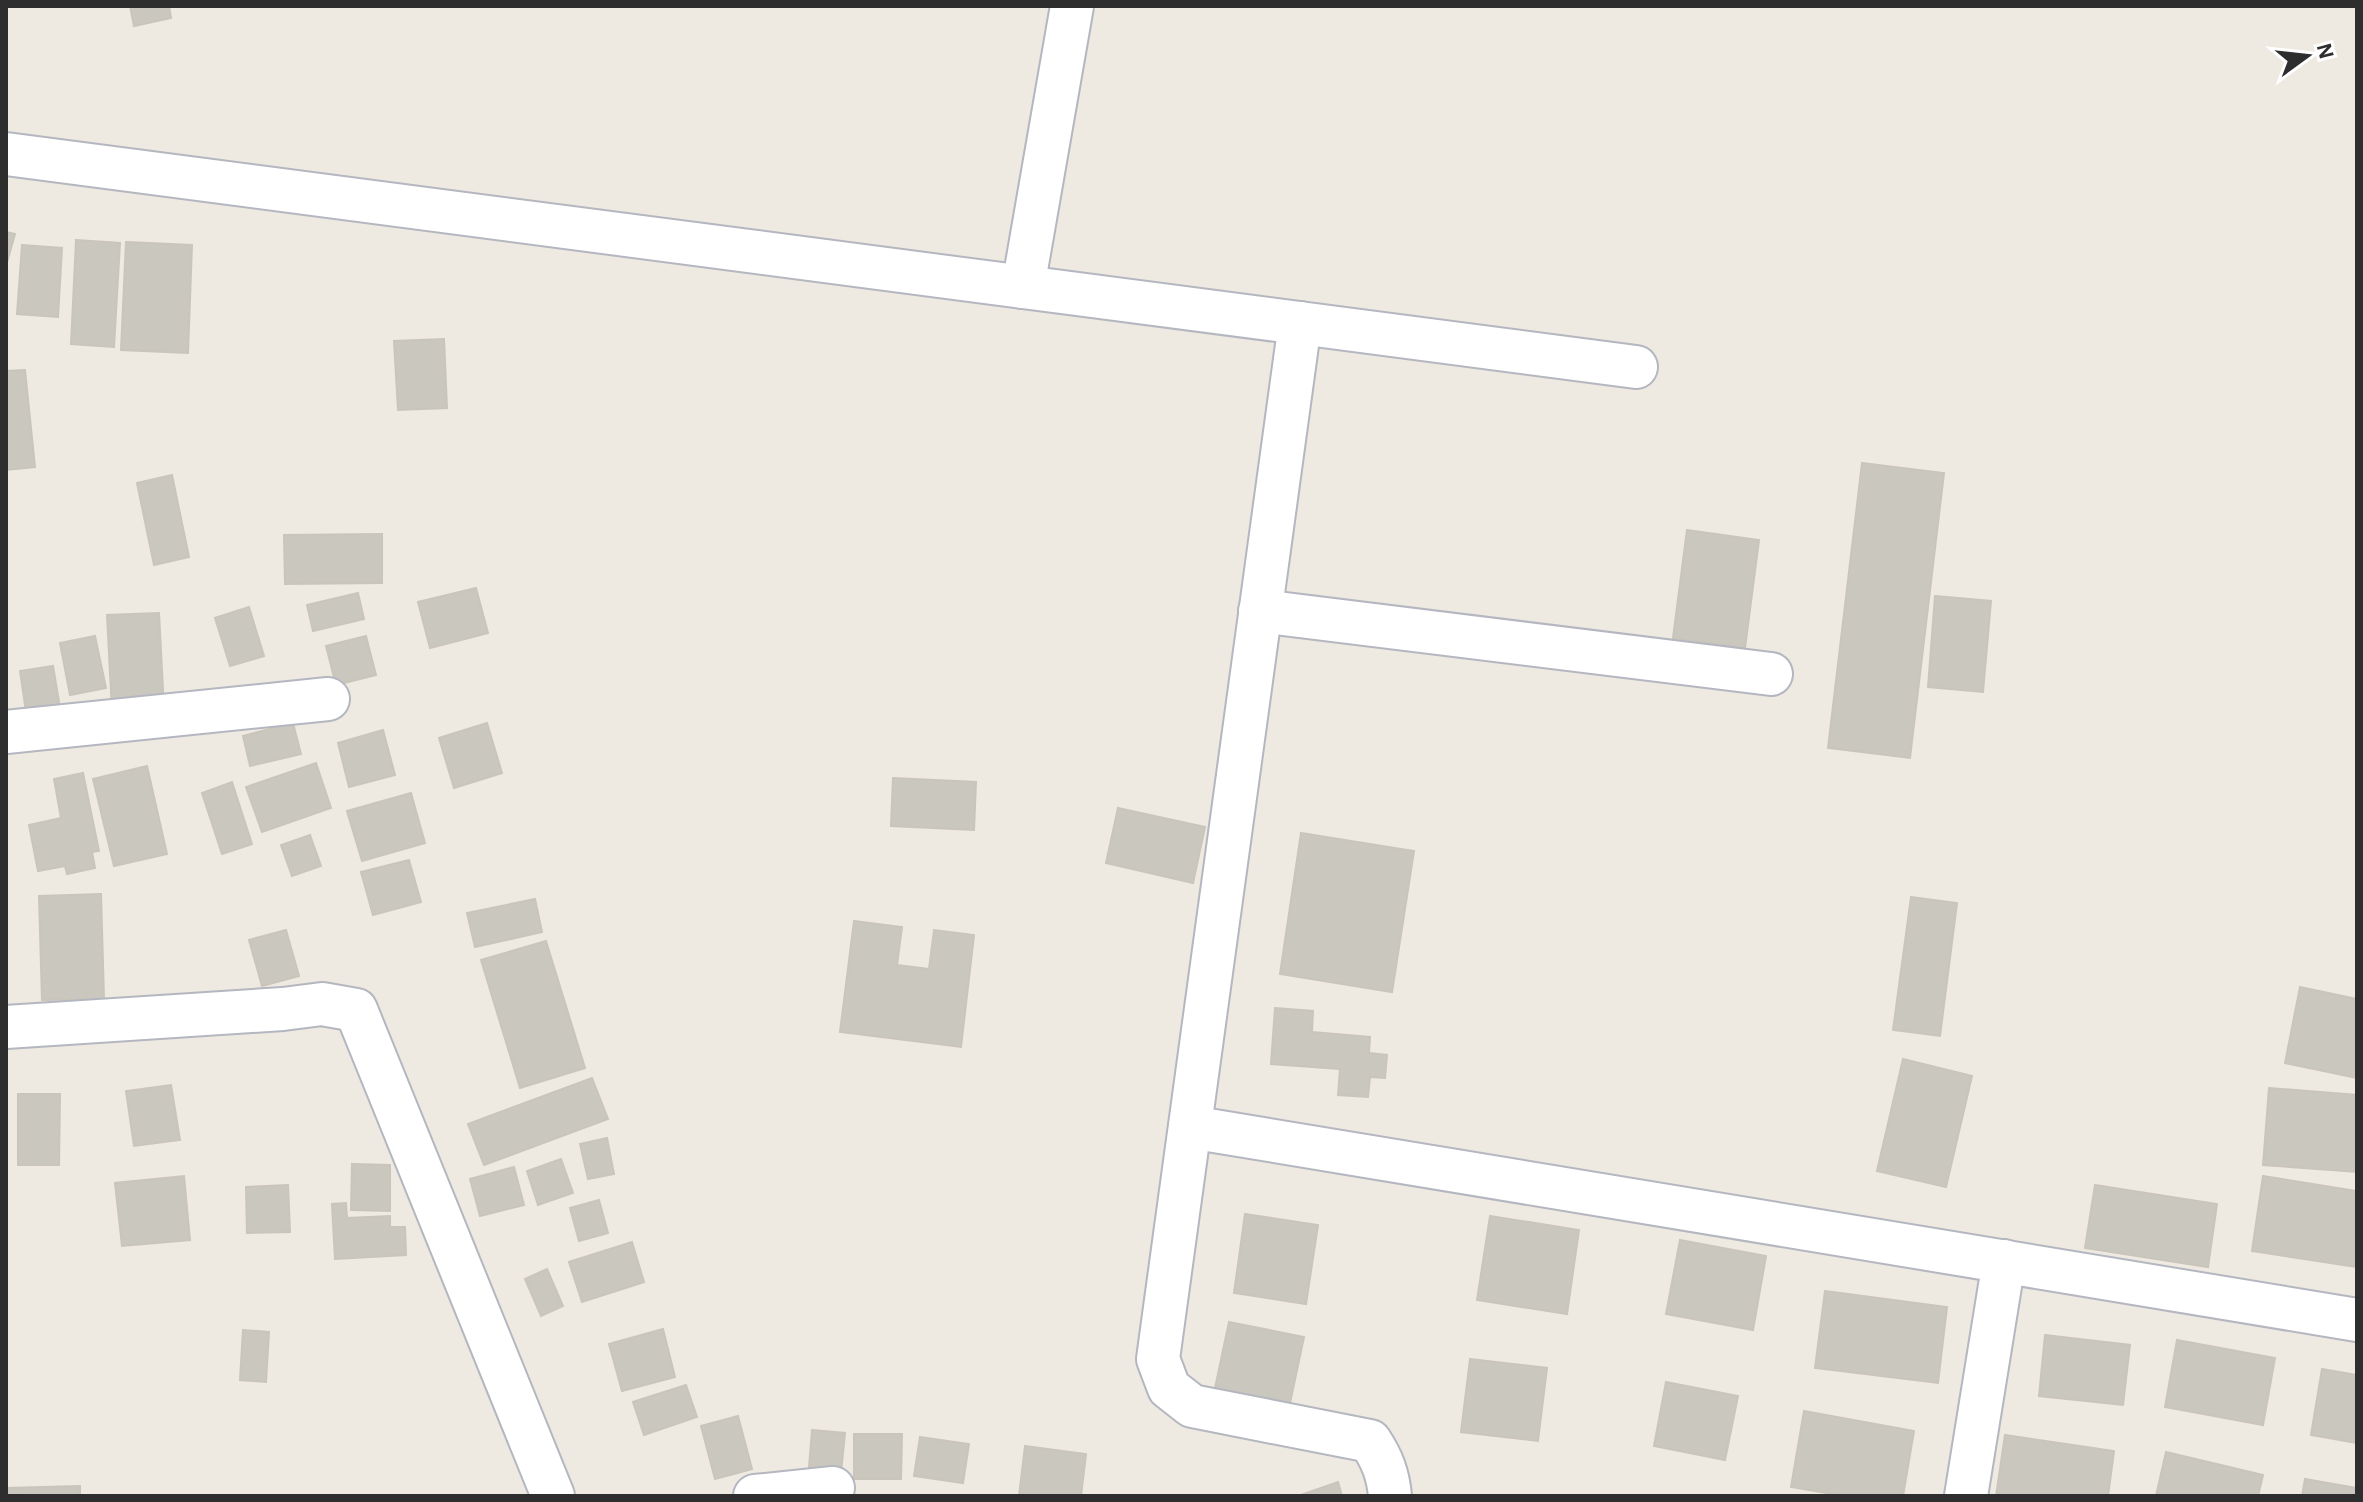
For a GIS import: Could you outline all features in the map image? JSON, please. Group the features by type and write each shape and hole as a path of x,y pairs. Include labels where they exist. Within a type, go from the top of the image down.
{"street":[{"path":"1023,287 1072,6"},
{"path":"6,154 1636,367"},
{"path":"1300,323 1158,1359 1169,1388 1192,1406 1370,1441 1382,1458 1389,1479 1390,1496"},
{"path":"1260,611 1771,674"},
{"path":"6,732 328,699"},
{"path":"6,1027 322,1004 356,1010 553,1496"},
{"path":"1190,1127 2357,1320"},
{"path":"1966,1496 2004,1261"},
{"path":"755,1496 833,1488"}],"building":[{"path":"130,6 169,6 171,18 134,26"},
{"path":"6,232 15,234 6,266"},
{"path":"76,240 120,243 114,347 71,344"},
{"path":"126,242 192,245 188,353 121,350"},
{"path":"22,245 62,248 58,317 17,314"},
{"path":"444,339 447,408 398,410 394,341"},
{"path":"25,370 35,467 6,470 6,371"},
{"path":"1862,463 1944,473 1910,758 1828,748"},
{"path":"172,475 189,557 154,565 137,483"},
{"path":"1687,530 1759,540 1745,648 1673,638"},
{"path":"382,534 382,583 285,584 284,535"},
{"path":"476,588 488,633 430,648 418,602"},
{"path":"358,593 364,619 313,631 307,605"},
{"path":"1935,596 1991,601 1983,692 1928,687"},
{"path":"249,607 264,656 230,666 215,618"},
{"path":"159,613 164,709 112,711 107,615"},
{"path":"95,636 106,688 70,695 60,643"},
{"path":"366,636 376,675 336,685 326,646"},
{"path":"53,666 62,720 28,725 20,671"},
{"path":"293,723 301,754 250,766 243,736"},
{"path":"487,723 502,773 454,788 439,738"},
{"path":"383,730 395,775 349,787 338,743"},
{"path":"316,763 331,808 262,832 246,787"},
{"path":"147,766 167,854 114,866 93,779"},
{"path":"83,773 99,851 92,852 95,868 67,874 65,866 38,871 29,825 61,818 54,779"},
{"path":"893,778 976,782 974,830 891,826"},
{"path":"232,782 252,844 222,854 202,793"},
{"path":"411,793 425,843 362,861 347,811"},
{"path":"1118,808 1205,827 1193,883 1106,863"},
{"path":"1301,833 1414,851 1392,992 1280,974"},
{"path":"310,835 321,866 292,876 281,845"},
{"path":"409,860 421,902 373,915 361,872"},
{"path":"101,894 104,999 42,1000 39,896"},
{"path":"1911,897 1957,903 1940,1036 1893,1030"},
{"path":"535,899 542,932 475,947 467,913"},
{"path":"854,921 902,927 897,965 929,969 934,930 974,935 961,1047 840,1032"},
{"path":"286,930 299,976 262,986 249,940"},
{"path":"546,941 585,1068 520,1088 481,960"},
{"path":"2300,987 2357,999 2357,1078 2285,1063"},
{"path":"1275,1008 1313,1011 1312,1032 1370,1037 1369,1053 1387,1055 1385,1078 1370,1077 1368,1097 1338,1095 1340,1069 1271,1064"},
{"path":"1903,1059 1972,1076 1946,1187 1877,1171"},
{"path":"592,1078 608,1119 484,1165 468,1124"},
{"path":"171,1085 180,1140 134,1146 126,1091"},
{"path":"2269,1088 2357,1095 2357,1172 2263,1165"},
{"path":"18,1094 60,1094 59,1165 18,1165"},
{"path":"607,1138 614,1174 588,1179 580,1144"},
{"path":"561,1159 573,1193 538,1205 527,1171"},
{"path":"352,1164 390,1165 390,1211 351,1210"},
{"path":"514,1167 524,1205 480,1216 470,1179"},
{"path":"184,1176 190,1240 122,1246 115,1183"},
{"path":"2263,1176 2357,1191 2357,1267 2252,1251"},
{"path":"288,1185 290,1232 247,1233 246,1187"},
{"path":"2095,1185 2217,1204 2208,1267 2085,1248"},
{"path":"599,1200 608,1233 579,1241 570,1208"},
{"path":"346,1203 347,1218 390,1216 390,1227 405,1227 406,1255 335,1259 332,1204"},
{"path":"1245,1214 1318,1225 1306,1304 1234,1293"},
{"path":"1490,1216 1579,1230 1567,1314 1477,1300"},
{"path":"1680,1240 1766,1256 1753,1330 1666,1314"},
{"path":"632,1242 644,1282 582,1302 569,1262"},
{"path":"547,1269 563,1306 541,1316 525,1279"},
{"path":"1825,1291 1947,1307 1938,1383 1815,1368"},
{"path":"1229,1322 1304,1337 1290,1403 1215,1388"},
{"path":"663,1329 675,1377 622,1391 609,1344"},
{"path":"243,1330 269,1332 266,1382 240,1380"},
{"path":"2045,1335 2130,1345 2123,1405 2039,1396"},
{"path":"2177,1340 2275,1358 2263,1425 2165,1407"},
{"path":"1470,1359 1547,1368 1538,1441 1461,1432"},
{"path":"2322,1369 2357,1375 2357,1443 2311,1435"},
{"path":"1666,1382 1738,1396 1725,1460 1654,1446"},
{"path":"686,1385 697,1417 644,1435 633,1402"},
{"path":"1804,1411 1914,1431 1903,1496 1844,1496 1791,1487"},
{"path":"738,1416 752,1469 715,1479 701,1426"},
{"path":"812,1430 845,1433 840,1483 808,1480"},
{"path":"854,1434 902,1434 901,1479 854,1479"},
{"path":"2005,1435 2114,1451 2108,1496 1996,1496"},
{"path":"920,1437 969,1444 963,1483 914,1476"},
{"path":"1025,1446 1086,1454 1081,1496 1019,1496"},
{"path":"2166,1452 2263,1475 2258,1496 2156,1496"},
{"path":"2305,1479 2357,1488 2357,1496 2302,1496"},
{"path":"1338,1482 1342,1496 1298,1496"},
{"path":"80,1486 80,1496 6,1496 6,1488"}]}
